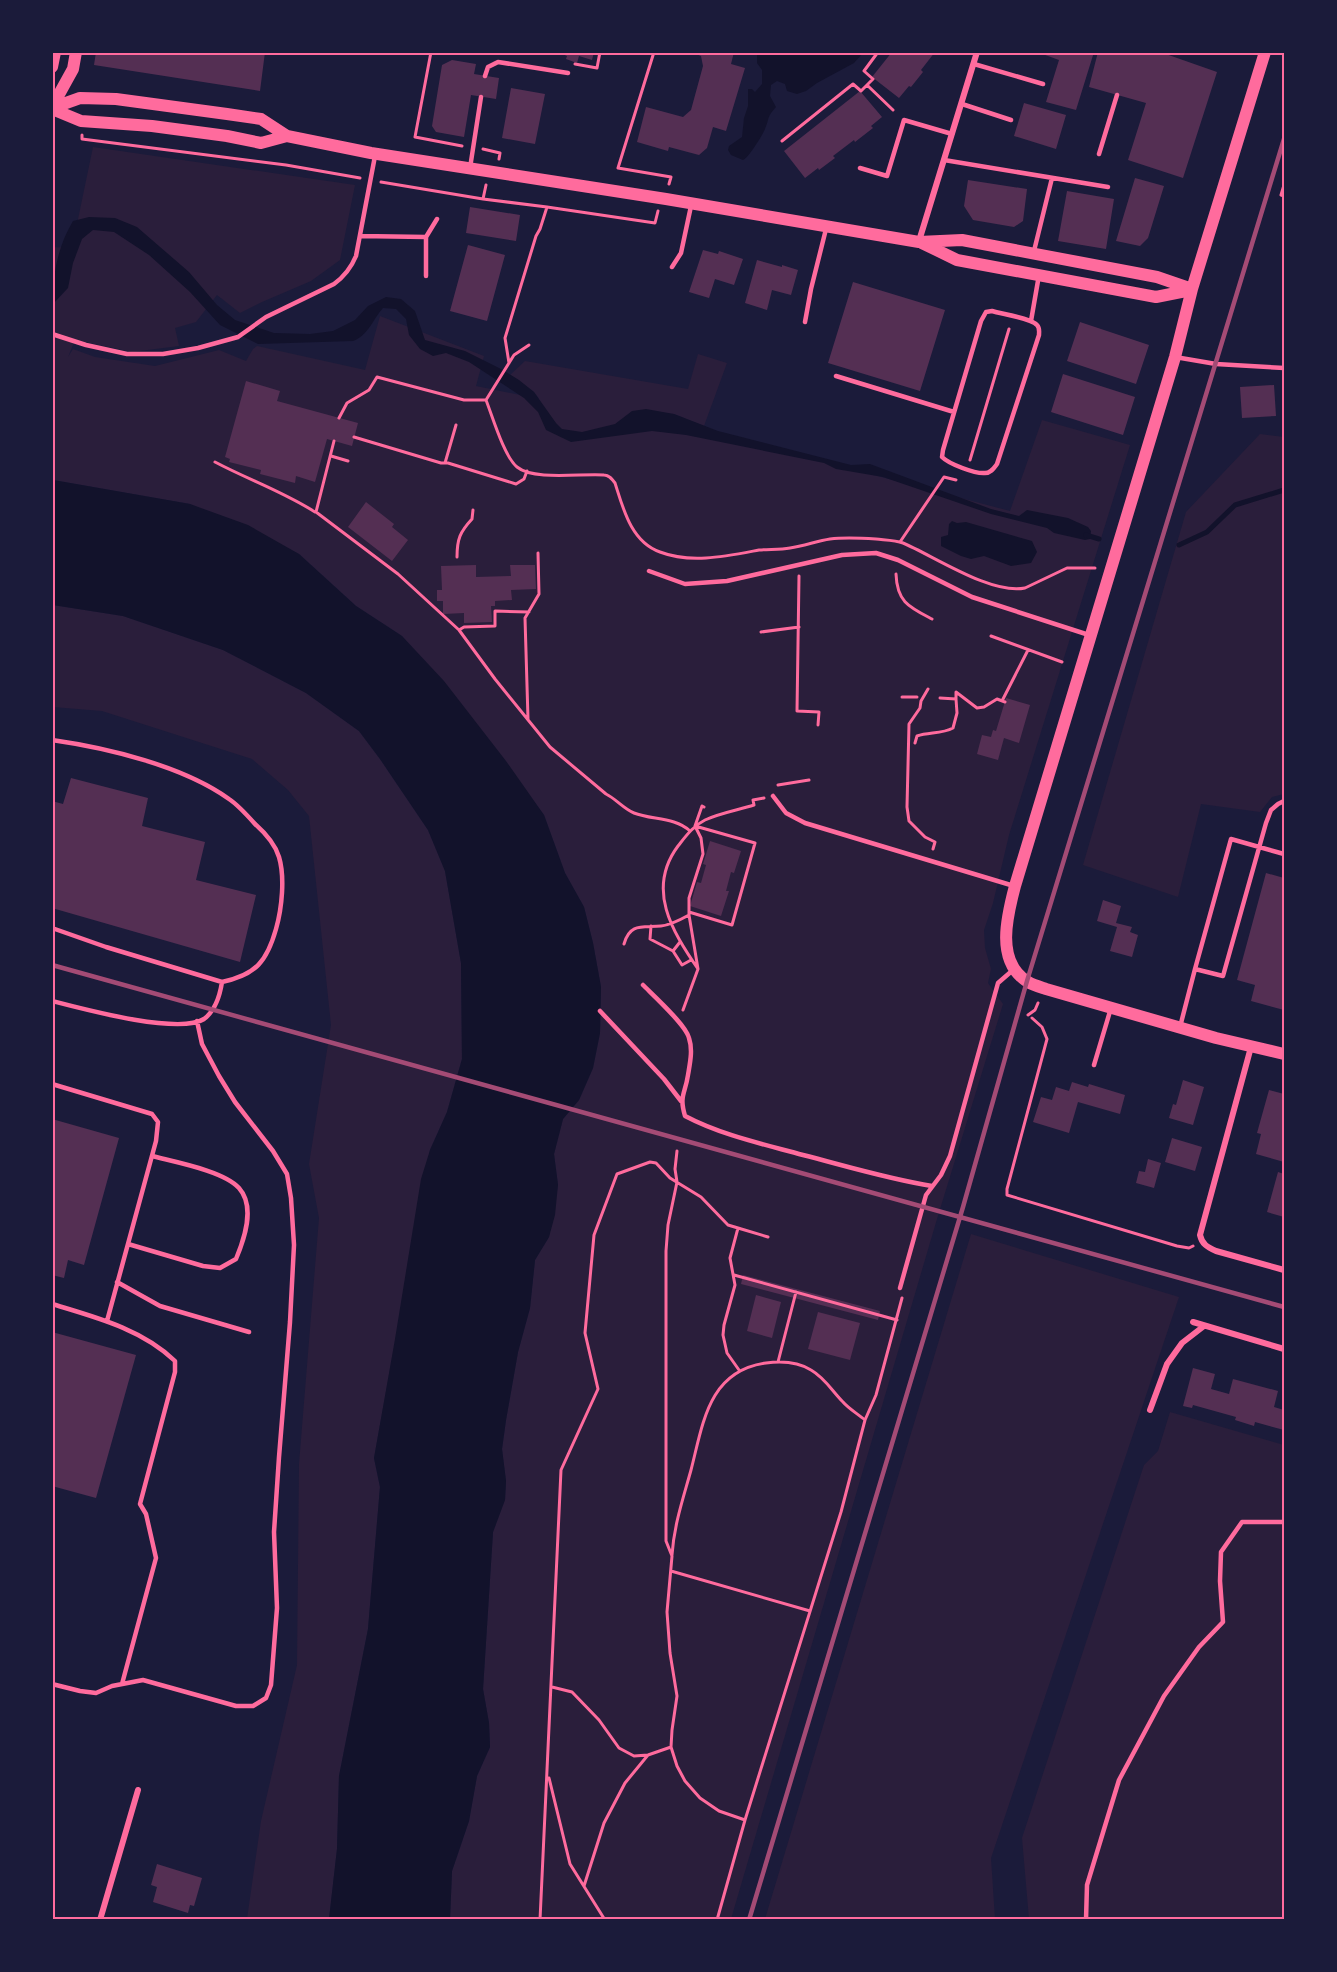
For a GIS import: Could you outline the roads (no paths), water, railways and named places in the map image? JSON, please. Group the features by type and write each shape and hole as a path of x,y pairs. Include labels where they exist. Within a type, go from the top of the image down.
{"main road":[{"path":"52,67 55,52"},
{"path":"52,108 73,69 76,52"},
{"path":"1264,53 1015,886 1006,933 1009,955 1015,968 1027,981 1046,989 1111,1008 1284,1054"},
{"path":"52,108 80,98 154,104 261,119 287,136 376,154 692,203 919,242 962,240 1157,277 1192,289"},
{"path":"52,108 81,121 152,126 261,143 287,136"},
{"path":"919,242 957,260 1156,297 1192,289"}],"street":[{"path":"919,242 977,52"},
{"path":"1252,1046 1202,1226 1201,1241 1216,1251 1284,1270"},
{"path":"1193,1322 1284,1349"},
{"path":"1150,1410 1167,1364 1182,1343 1204,1326"},
{"path":"100,1920 138,1790"}],"lane":[{"path":"485,76 488,67 498,62 568,73"},
{"path":"974,64 1043,84"},
{"path":"1099,154 1117,95"},
{"path":"470,169 481,97"},
{"path":"962,104 1011,120"},
{"path":"860,168 887,176 904,120 952,134"},
{"path":"52,334 86,345 127,354 163,354 198,348 238,337 266,317 334,284 351,268 360,236 376,154"},
{"path":"944,160 1108,187"},
{"path":"1034,253 1052,178"},
{"path":"672,267 681,253 692,203"},
{"path":"426,276 426,237 437,219"},
{"path":"805,322 827,226"},
{"path":"360,236 426,237"},
{"path":"1031,321 1039,275"},
{"path":"992,311 1031,321 1037,325 1039,335 997,464 992,471 985,473 948,462 942,457 983,316 986,312 992,311"},
{"path":"1175,357 1216,364 1284,368"},
{"path":"836,376 954,412"},
{"path":"649,571 685,584 727,581 842,555 876,553 898,560 972,597 1091,635"},
{"path":"52,740 80,744 145,761 208,786 231,800 266,834 279,856 282,888 280,915 274,938 265,958 252,972 222,982 52,928"},
{"path":"773,796 786,813 805,823 1015,886"},
{"path":"1195,969 1223,976 1271,810 1284,801"},
{"path":"1180,1027 1231,839 1284,854"},
{"path":"900,1288 926,1195 941,1175 950,1156 998,983 1015,968"},
{"path":"52,1001 117,1017 181,1025 203,1019 214,1009 222,982"},
{"path":"643,985 680,1023 689,1036 691,1052 681,1101"},
{"path":"1094,1065 1111,1008"},
{"path":"600,1011 664,1078 681,1101 684,1116 702,1125 770,1146 932,1186"},
{"path":"52,1684 80,1691 96,1692 143,1680 236,1706 253,1706 266,1698 271,1685 277,1608 274,1532 294,1245 291,1198 287,1174 273,1150 235,1102 219,1076 202,1044 197,1021"},
{"path":"52,1084 152,1114 158,1122 152,1156 107,1320"},
{"path":"128,1244 203,1266 220,1268 236,1259 244,1240 248,1206 240,1188 216,1174 152,1156"},
{"path":"117,1282 160,1306 249,1332"},
{"path":"52,1304 107,1320 161,1348 175,1361 176,1372 140,1504 146,1514 156,1558 122,1684"},
{"path":"1086,1920 1087,1885 1119,1780 1164,1696 1199,1647 1223,1622 1220,1581 1221,1552 1242,1522 1284,1522"}],"waterway":[{"path":"1179,545 1207,532 1235,505 1284,490"},
{"path":"1086,535 1099,539"}],"railway":[{"path":"749,1920 963,1207 1027,981 1284,139"},
{"path":"52,965 1284,1307"}]}
